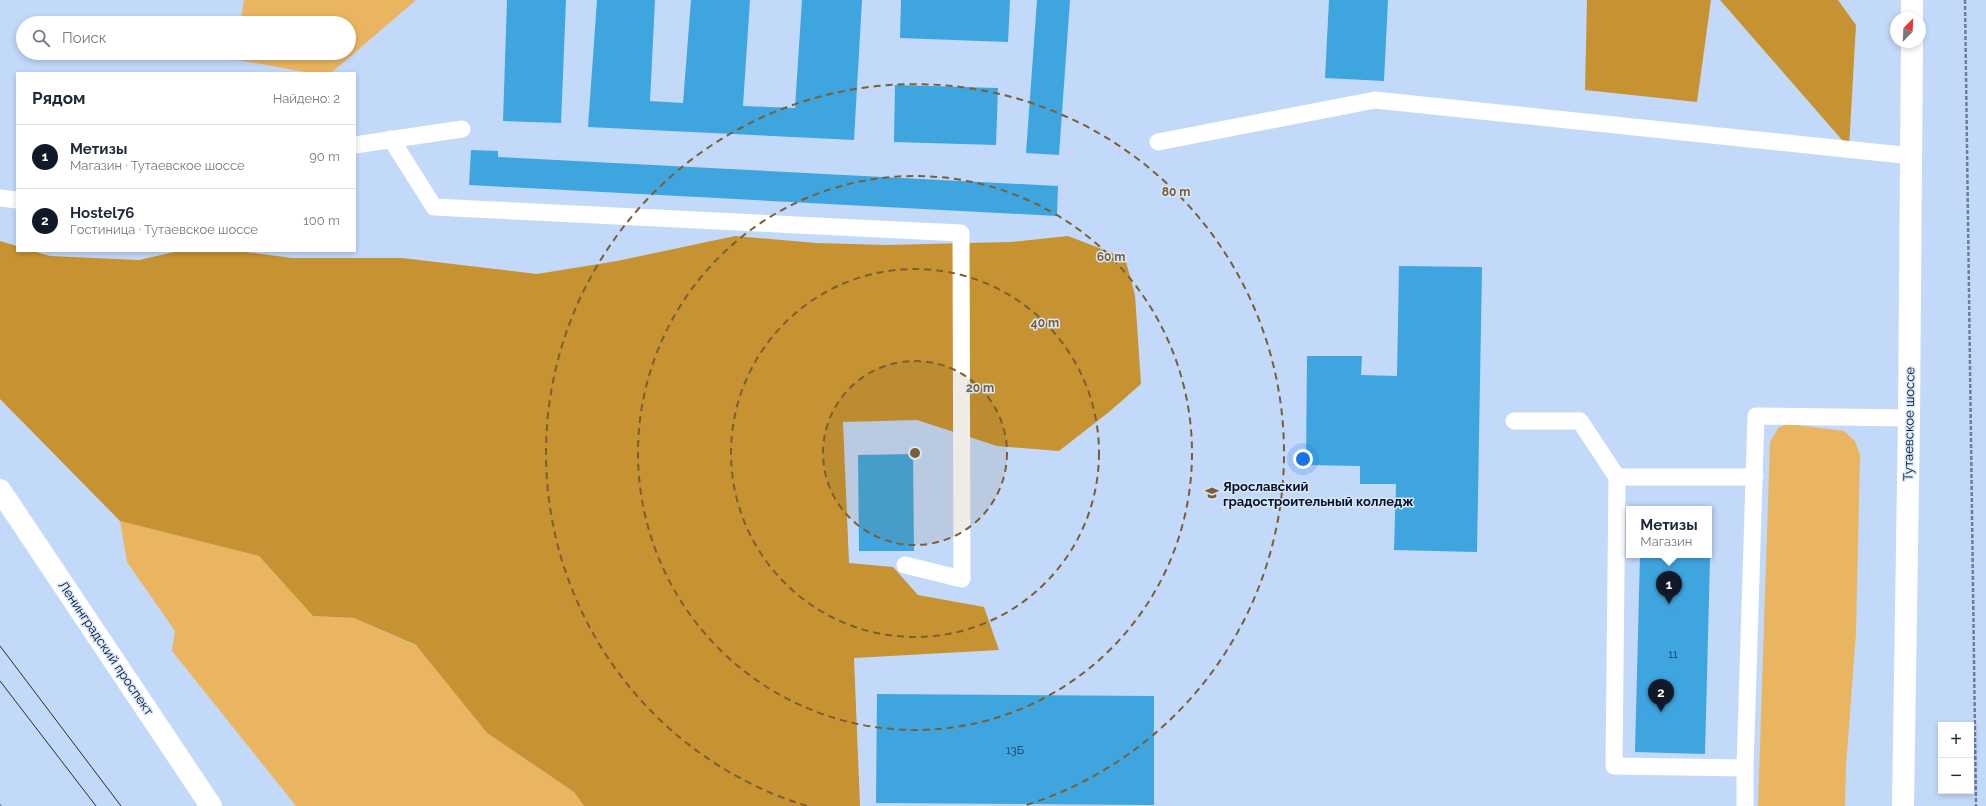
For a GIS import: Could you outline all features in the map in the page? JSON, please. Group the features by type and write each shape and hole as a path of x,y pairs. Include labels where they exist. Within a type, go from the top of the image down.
{"main road":[{"path":"1912,0 1912,12"},
{"name":"Тутаевское шоссе","path":"1903,806 1909,418 1912,48"},
{"name":"Ленинградский проспект","path":"0,490 211,806"}],"lane":[{"path":"1158,142 1375,100 1912,156"},
{"path":"356,145 462,129"},
{"path":"391,139 434,207 960,233 962,579 905,565"},
{"path":"0,198 16,200"},
{"path":"1745,806 1756,416 1909,418"},
{"path":"1514,421 1580,421 1617,477 1614,766 1745,768"},
{"path":"1617,477 1754,477"}],"path":[{"path":"1965,0 1976,806"}],"shaded area":[{"path":"244,0 416,0 356,52 356,16 241,16"},
{"path":"1587,0 1711,0 1697,102 1585,90"},
{"path":"1720,0 1838,0 1856,25 1849,148"},
{"path":"238,60 346,60 332,72 304,72"},
{"path":"735,236 816,243 886,245 1010,242 1068,236 1125,258 1135,295 1141,384 1109,412 1059,451 997,446 917,420 843,422 849,563 893,567 918,595 984,607 999,650 854,658 860,806 584,806 574,792 487,733 416,645 354,618 313,616 259,556 120,521 0,399 0,241 16,246 16,252 36,252 50,256 139,260 175,252 246,252 292,258 402,258 537,274 617,261"},
{"path":"1789,424 1844,431 1855,441 1860,455 1856,633 1846,766 1845,806 1758,806 1770,442 1779,427"},
{"path":"120,521 259,556 313,616 354,618 417,646 487,733 574,792 584,806 296,806 172,651 175,631 127,562"}],"building":[{"path":"507,0 566,0 561,123 503,121"},
{"path":"597,0 655,0 650,101 683,103 691,0 750,0 743,106 795,108 802,0 862,0 854,140 588,127"},
{"path":"901,0 1010,0 1008,42 900,38"},
{"path":"1037,0 1070,0 1059,155 1026,153"},
{"path":"1329,0 1388,0 1384,81 1325,78"},
{"path":"895,85 998,88 996,145 894,142"},
{"path":"471,150 498,151 498,157 1058,186 1057,216 469,185"},
{"path":"1399,266 1482,267 1477,552 1394,550 1396,484 1360,484 1360,466 1306,465 1307,356 1362,356 1361,375 1397,376"},
{"path":"913,454 914,551 859,551 858,455"},
{"path":"1640,558 1710,558 1705,754 1635,752"},
{"path":"877,694 1154,696 1154,805 876,803"}],"tram line":[{"path":"0,646 121,806"},
{"path":"0,681 96,806"}],"place":[{"name":"Ярославский градостроительный колледж","path":"1212,493"},
{"name":"Метизы","path":"1669,604"},
{"name":"Hostel76","path":"1661,712"}]}
